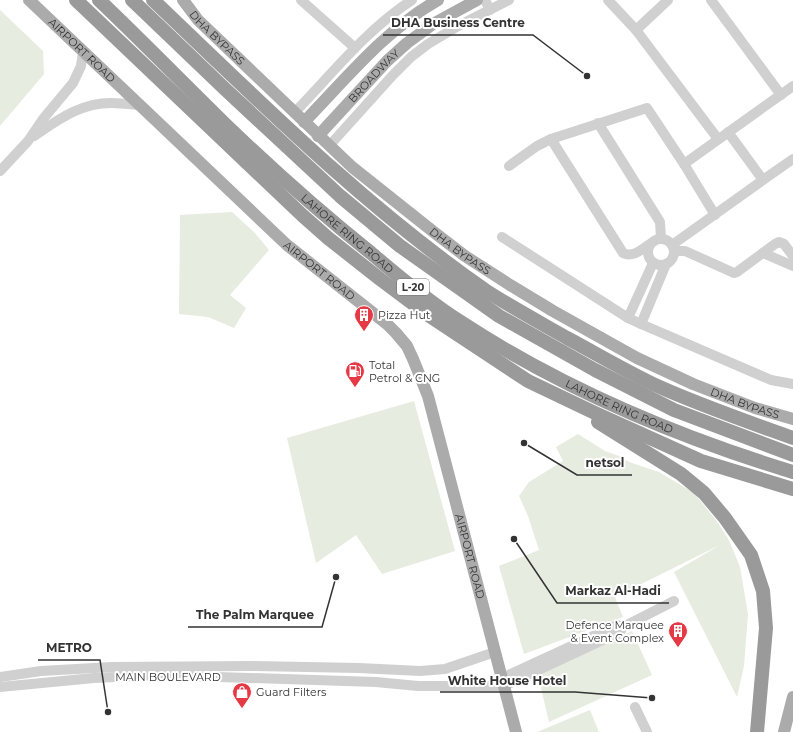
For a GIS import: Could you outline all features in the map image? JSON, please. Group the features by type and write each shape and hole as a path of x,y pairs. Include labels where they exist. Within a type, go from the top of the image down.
{"highway":[{"path":"76,0 302,215 328,238 428,315 528,381 558,396 701,461 793,489"},
{"name":"LAHORE RING ROAD","path":"99,0 232,130 296,190 387,267 457,320 500,347 591,394 673,431 748,458 793,472"},
{"name":"LAHORE RING ROAD","path":"132,0 340,196 400,246 499,316 595,370 674,410 793,455"},
{"path":"153,0 280,121 361,193 414,237 486,290 529,317 654,384 729,415 793,438"},
{"path":"558,396 681,474 704,493 721,513 751,555 764,591 766,628 757,732"}],"main road":[{"name":"AIRPORT ROAD","path":"29,0 287,245 387,324 407,346 428,396 516,732"},
{"name":"DHA BYPASS","path":"183,0 198,20 318,136 352,167 441,238 510,285 637,358 693,384 755,408 793,419"},
{"name":"BROADWAY","path":"304,122 380,43 415,15 438,0"},
{"name":"BROADWAY","path":"318,136 387,61 407,43 434,24 477,0"},
{"path":"784,732 793,697"}],"street":[{"path":"301,0 355,48"},
{"path":"294,113 366,36 412,0"},
{"path":"485,0 490,10"},
{"path":"329,146 405,62 437,39 509,0"},
{"path":"608,0 636,30 718,139"},
{"path":"636,30 668,0"},
{"path":"712,0 781,95"},
{"path":"0,171 28,141 43,119 73,83 81,66 83,52"},
{"path":"684,164 793,86"},
{"path":"28,141 61,117 78,109 109,103 139,105"},
{"path":"509,166 537,146 551,139 647,108 715,215"},
{"path":"598,123 660,222 661,239"},
{"path":"728,132 763,180"},
{"path":"551,139 623,253 628,255 634,254 657,239 667,240 673,248 673,256 666,264 641,324"},
{"path":"673,248 715,215 793,159"},
{"path":"502,237 628,318 772,380 793,384"},
{"path":"673,248 685,251 734,272 737,272 779,242 784,244 793,256"},
{"path":"650,244 647,251 648,258 657,265 666,264"},
{"path":"763,253 793,266"},
{"path":"628,318 653,263"},
{"path":"503,682 617,625 623,627 674,601"},
{"name":"MAIN BOULEVARD","path":"0,677 41,671 119,667 250,666 359,668 420,672 445,669 495,652"},
{"name":"MAIN BOULEVARD","path":"0,687 94,678 156,675 376,682 418,686 503,682"},
{"path":"635,706 647,732"}],"shaded area":[{"path":"0,10 43,51 44,74 0,126"},
{"path":"232,212 255,233 269,250 230,295 246,308 234,328 208,317 179,314 180,215"},
{"path":"414,401 455,551 382,574 356,535 316,563 287,438"},
{"path":"578,434 605,451 619,456 629,462 659,472 694,493 716,520 729,540 740,567 748,614 744,666 737,697 674,572 720,545 615,597 623,617 524,654 499,566 539,550 528,516 519,496 529,482 563,461 556,447"},
{"path":"632,631 652,675 549,722 538,675"},
{"path":"590,710 599,732 537,732"}],"place":[{"name":"DHA Business Centre","path":"587,76"},
{"name":"Pizza Hut","path":"364,332"},
{"name":"Total Petrol & CNG","path":"355,388"},
{"name":"netsol","path":"524,443"},
{"name":"Markaz Al-Hadi","path":"514,539"},
{"name":"The Palm Marquee","path":"336,577"},
{"name":"Defence Marquee & Event Complex","path":"678,648"},
{"name":"White House Hotel","path":"652,698"},
{"name":"Guard Filters","path":"242,709"},
{"name":"METRO","path":"108,712"}]}
